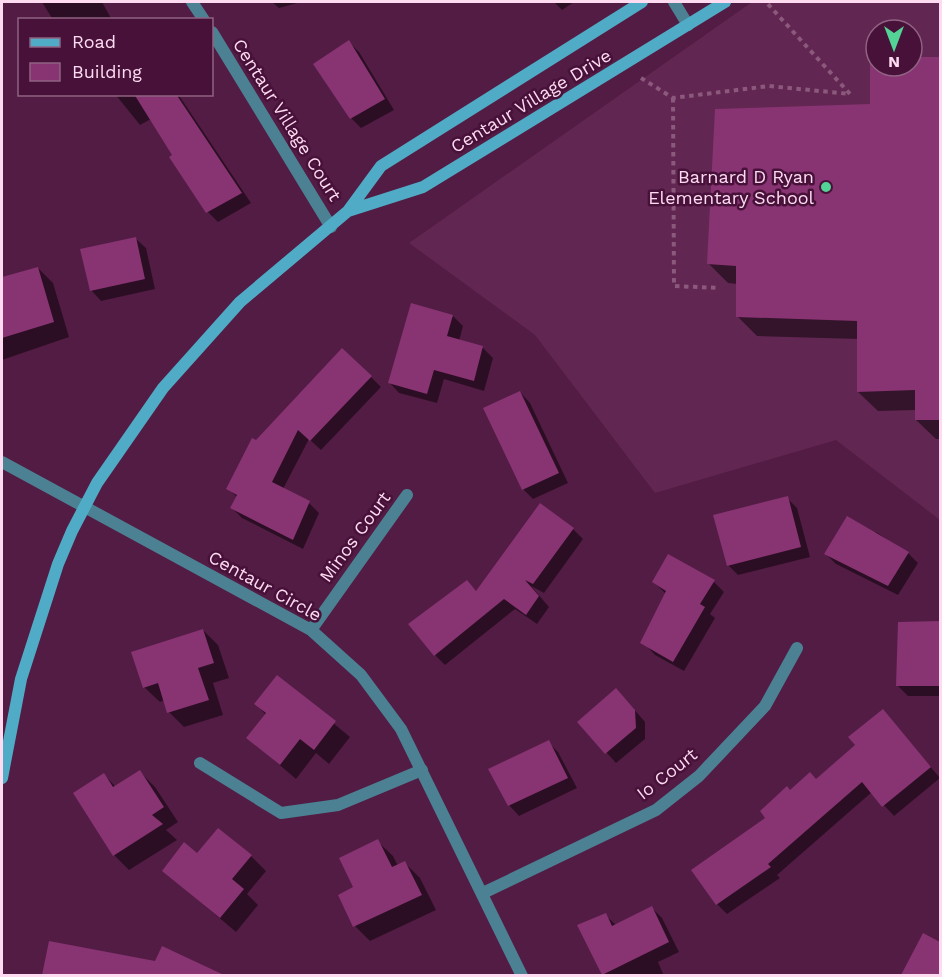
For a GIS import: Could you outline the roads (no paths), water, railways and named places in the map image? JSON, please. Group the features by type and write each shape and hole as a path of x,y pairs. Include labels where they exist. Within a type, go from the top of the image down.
{"street":[{"path":"192,2 203,18"},
{"name":"Centaur Village Drive","path":"2,778 21,679 58,564 82,507 163,388 240,302 348,211 381,166 642,2"},
{"path":"674,2 688,25"},
{"name":"Centaur Village Drive","path":"348,211 423,187 725,2"},
{"name":"Centaur Village Court","path":"213,34 331,227"},
{"name":"Centaur Circle","path":"2,462 311,630 361,675 401,729 522,975"},
{"name":"Minos Court","path":"311,630 407,495"},
{"name":"Io Court","path":"483,893 656,810 699,776 765,706 797,648"},
{"path":"200,763 281,813 338,805 422,770"}],"place":[{"name":"Barnard D Ryan Elementary School","path":"826,187"}]}
